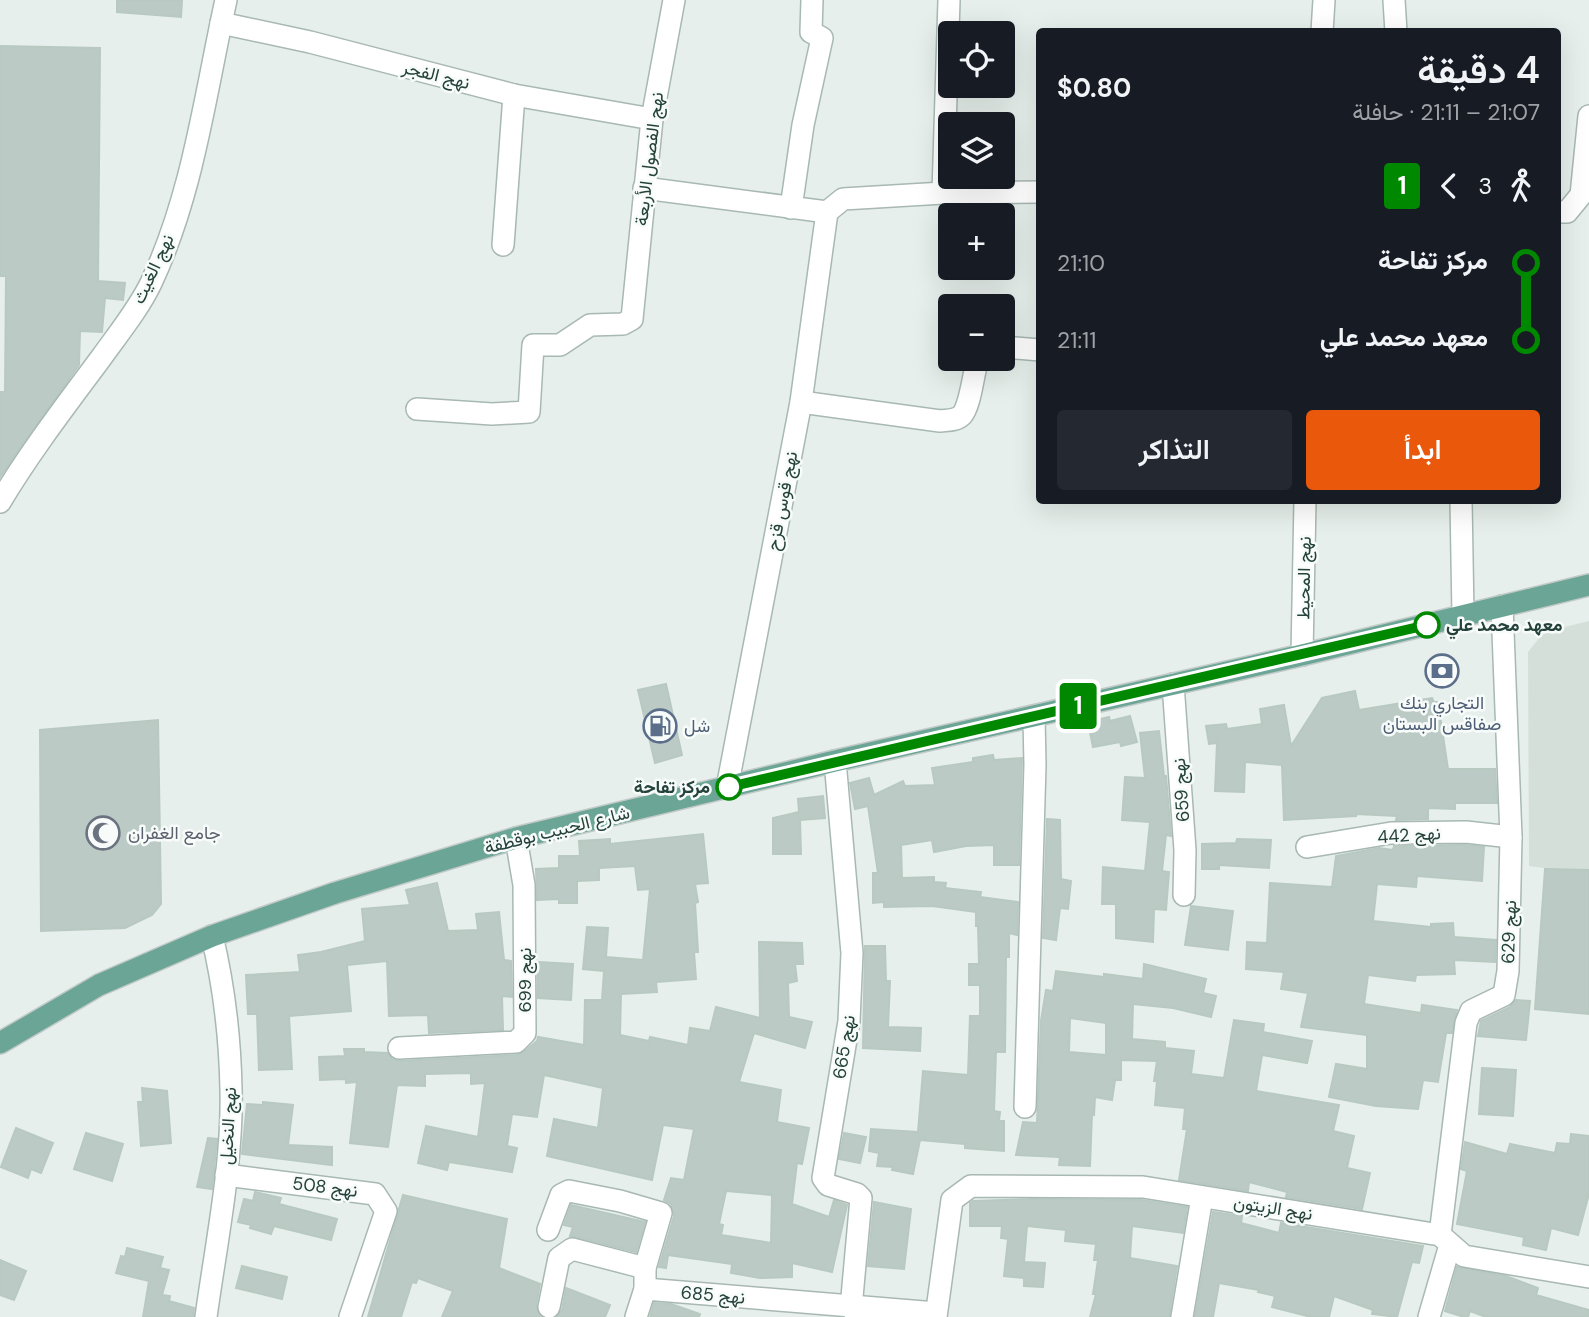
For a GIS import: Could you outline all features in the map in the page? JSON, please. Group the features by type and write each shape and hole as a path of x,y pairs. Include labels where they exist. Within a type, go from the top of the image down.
{"main road":[{"name":"شارع الحبيب بوقطفة","path":"0,1043 99,985 212,936 335,893 516,838 835,761 1302,656 1589,585"}],"street":[{"name":"نهج الغيث","path":"0,502 25,462 130,317 150,285 166,248 191,167 226,0"},
{"name":"نهج الفصول الأربعة","path":"417,409 492,414 529,412 533,345 560,345 590,325 623,324 632,319 652,119 674,0"},
{"path":"791,208 803,125 822,38 811,32 812,0"},
{"path":"943,193 949,0"},
{"path":"1322,28 1324,0"},
{"path":"1394,0 1396,28"},
{"name":"نهج الفجر","path":"221,23 310,42 514,95 652,119"},
{"path":"503,245 514,95"},
{"path":"1561,212 1567,212 1581,195 1589,116"},
{"path":"644,188 827,212 843,199 943,193 1036,192"},
{"name":"نهج قوس قزح","path":"727,788 801,402 827,212"},
{"path":"1015,348 1036,350"},
{"path":"801,402 940,421 954,420 961,416 966,407 975,371"},
{"name":"نهج المحيط","path":"1302,656 1305,504"},
{"path":"1461,504 1463,616"},
{"name":"نهج 629","path":"1445,1240 1466,1023 1471,1011 1504,995 1508,971 1511,837 1502,606"},
{"name":"نهج 659","path":"1173,684 1185,850 1184,895"},
{"path":"1025,1107 1035,765 1034,716"},
{"name":"نهج 665","path":"835,761 852,953 849,1021 823,1178 828,1185 857,1194 860,1198 851,1308"},
{"name":"نهج 442","path":"1307,847 1391,833 1466,832 1511,837"},
{"name":"نهج 699","path":"399,1048 516,1042 525,1033 524,885 516,838"},
{"name":"نهج النخيل","path":"206,1317 226,1175 231,1090 222,979 212,936"},
{"name":"نهج 508","path":"226,1175 375,1194 386,1211 350,1317"},
{"name":"نهج الزيتون","path":"936,1315 952,1200 971,1186 1143,1188 1445,1240 1464,1256 1589,1277"},
{"path":"548,1230 561,1195 569,1191 620,1200 662,1213 646,1268 645,1289 636,1317"},
{"path":"1182,1317 1202,1197"},
{"path":"1429,1317 1445,1240"},
{"path":"549,1307 559,1258 572,1249 646,1268"},
{"name":"نهج 685","path":"645,1289 936,1315"}],"shaded area":[{"name":"معهد محمد علي","path":"1589,621 1589,870 1529,866 1528,652 1544,632"}],"building":[{"path":"117,0 182,0 181,17 117,12"},
{"path":"0,46 100,48 98,281 125,283 123,300 105,298 102,332 80,331 79,365 0,477 0,392 5,392 6,276 0,276"},
{"path":"666,684 682,755 655,763 638,690"},
{"path":"1355,691 1359,710 1432,698 1434,702 1438,702 1448,769 1495,769 1497,803 1455,803 1455,809 1428,808 1428,819 1396,820 1397,816 1356,814 1284,820 1282,765 1245,762 1244,792 1215,791 1217,743 1209,744 1206,726 1226,724 1227,729 1262,724 1260,709 1284,705 1291,746 1322,698"},
{"path":"1130,716 1137,742 1121,746 1120,742 1093,747 1088,722 1109,717 1110,721"},
{"path":"158,720 161,904 152,915 125,928 41,931 40,730"},
{"path":"1159,731 1171,836 1166,835 1162,871 1169,872 1166,910 1154,909 1153,942 1116,938 1116,904 1102,904 1103,867 1145,871 1150,822 1122,820 1125,777 1145,778 1140,733"},
{"path":"993,755 994,760 1022,758 1019,865 994,865 994,845 966,846 934,852 932,840 901,845 902,878 934,877 934,882 946,883 945,888 981,892 980,897 1018,902 1017,935 1009,933 1009,957 1006,957 1005,1052 996,1052 994,1111 1000,1112 999,1121 1004,1121 1004,1151 920,1140 913,1174 892,1170 893,1167 877,1166 879,1153 869,1151 871,1129 918,1132 923,1071 968,1075 970,1016 980,1016 980,985 969,985 969,964 979,964 978,926 976,912 932,906 884,907 884,902 873,903 873,873 878,873 868,806 855,809 850,783 869,778 874,795 903,781 905,786 935,785 932,768 973,762 973,758"},
{"path":"823,796 825,818 800,820 801,854 773,854 773,818 799,812 798,799"},
{"path":"1047,819 1060,820 1061,879 1071,881 1068,909 1060,908 1056,940 1043,938"},
{"path":"703,834 708,883 695,884 698,902 695,903 698,952 694,952 696,979 656,982 657,992 621,994 620,1035 649,1041 650,1037 688,1045 690,1028 710,1031 716,1007 760,1018 759,942 802,943 803,964 795,964 797,981 788,983 789,1017 812,1022 805,1048 754,1033 739,1082 781,1090 777,1122 809,1128 802,1164 797,1163 792,1204 829,1217 834,1200 847,1205 832,1272 792,1263 792,1277 760,1278 731,1273 732,1264 668,1255 666,1268 659,1267 674,1216 671,1204 664,1200 671,1178 684,1180 694,1129 663,1125 652,1180 547,1156 554,1119 598,1128 603,1088 544,1075 537,1117 512,1114 507,1146 517,1148 512,1172 449,1162 447,1170 418,1163 426,1126 478,1137 485,1083 471,1084 471,1073 425,1074 425,1086 397,1085 388,1147 350,1143 357,1082 346,1083 346,1079 320,1080 319,1057 345,1056 344,1049 387,1053 392,1059 400,1061 517,1055 537,1041 538,1037 584,1045 585,1000 602,1000 604,971 583,969 587,927 608,928 606,957 643,960 650,889 638,890 635,866 599,868 599,880 577,881 577,903 559,903 559,899 537,900 536,869 559,868 559,856 580,856 579,841 610,839 610,844","holes":["726,1191 772,1195 771,1243 721,1235 723,1225 719,1224"]},
{"path":"1237,839 1271,840 1269,868 1219,865 1219,869 1202,869 1202,844 1236,843"},
{"path":"1394,846 1484,847 1482,881 1417,876 1416,887 1377,884 1373,921 1431,927 1431,924 1453,923 1454,937 1496,940 1495,962 1454,960 1455,974 1416,975 1415,981 1368,975 1364,1004 1421,1013 1422,1005 1457,1010 1452,1033 1446,1033 1438,1082 1423,1080 1418,1109 1376,1106 1329,1097 1336,1064 1367,1069 1367,1035 1301,1027 1308,993 1281,989 1284,972 1246,969 1247,942 1267,943 1270,883 1332,887 1336,856 1379,848 1393,850"},
{"path":"1545,869 1589,870 1589,1014 1535,1009"},
{"path":"437,883 448,931 478,930 476,914 499,912 504,960 511,961 512,997 502,996 503,1030 429,1033 428,1015 389,1016 387,961 347,965 351,1011 289,1016 292,1069 259,1070 257,1014 248,1014 246,975 300,972 298,955 365,941 362,909 410,905 406,890"},
{"path":"1191,906 1233,911 1228,950 1185,945"},
{"path":"865,946 885,946 886,981 890,981 888,1027 921,1028 920,1051 863,1048"},
{"path":"538,962 573,964 571,1000 538,998"},
{"path":"1144,964 1206,979 1203,993 1216,996 1211,1017 1173,1008 1133,1004 1132,1039 1165,1042 1165,1048 1194,1051 1191,1074 1224,1078 1234,1020 1264,1024 1263,1032 1312,1041 1307,1063 1262,1055 1256,1091 1339,1105 1333,1131 1354,1136 1347,1168 1370,1173 1362,1209 1286,1197 1287,1192 1249,1182 1248,1191 1179,1180 1187,1129 1183,1129 1185,1108 1155,1105 1157,1061 1121,1060 1121,1080 1115,1080 1112,1100 1095,1097 1090,1166 1059,1165 1060,1157 1016,1155 1023,1122 1037,1123 1041,1021 1046,990 1053,991 1056,971 1143,979","holes":["1070,1018 1106,1023 1106,1055 1069,1052"]},
{"path":"1516,1000 1530,1001 1526,1040 1478,1036 1481,1021 1510,1007"},
{"path":"1482,1068 1516,1070 1513,1116 1479,1114"},
{"path":"142,1088 167,1091 171,1143 141,1146 138,1102 143,1102"},
{"path":"263,1102 293,1105 288,1145 332,1147 332,1165 242,1154 247,1104 263,1105"},
{"path":"16,1128 53,1143 41,1173 31,1169 28,1178 1,1167"},
{"path":"86,1133 123,1144 112,1181 74,1169"},
{"path":"844,1133 866,1137 860,1163 839,1159"},
{"path":"1571,1134 1589,1136 1589,1194 1578,1235 1551,1228 1546,1250 1523,1245 1524,1237 1457,1224 1467,1171 1461,1169 1465,1142 1507,1154 1510,1144 1555,1153 1557,1143 1570,1144"},
{"path":"208,1138 217,1139 212,1189 197,1187"},
{"path":"255,1192 281,1198 279,1204 337,1219 331,1240 274,1226 271,1234 238,1222 244,1199 253,1201"},
{"path":"403,1195 507,1219 499,1268 540,1284 536,1305 541,1317 442,1317 453,1291 418,1278 416,1283 412,1282 401,1317 368,1317"},
{"path":"1032,1199 1142,1200 1187,1207 1183,1233 1132,1226 1130,1258 1177,1266 1169,1317 1090,1317 1096,1294 1093,1294 1098,1260 1094,1260 1096,1244 1065,1241 1066,1230 1027,1226 1024,1262 1045,1263 1043,1287 1024,1286 1024,1278 1004,1276 1008,1239 1001,1238 1002,1226 970,1226 970,1203"},
{"path":"874,1202 911,1209 904,1269 868,1266"},
{"path":"571,1205 645,1222 636,1252 570,1236 573,1227 564,1225"},
{"path":"1213,1212 1242,1216 1241,1223 1279,1233 1281,1223 1423,1246 1419,1263 1412,1262 1397,1317 1372,1314 1373,1310 1334,1296 1329,1317 1311,1317 1272,1307 1275,1296 1258,1292 1259,1290 1219,1283 1213,1317 1195,1317"},
{"path":"127,1248 163,1257 160,1268 169,1270 162,1295 170,1296 169,1301 194,1308 193,1317 143,1317 149,1281 116,1273 121,1256 125,1257"},
{"path":"0,1260 26,1271 14,1300 0,1295"},
{"path":"242,1266 287,1277 282,1299 236,1288"},
{"path":"1457,1267 1506,1276 1538,1288 1536,1295 1589,1310 1589,1317 1486,1317 1470,1311 1468,1317 1464,1317 1445,1311"},
{"path":"566,1288 610,1305 605,1317 557,1317 562,1310"},
{"path":"654,1303 671,1304 700,1314 699,1317 650,1317"}],"bus line":[{"name":"1","path":"729,787 1427,625"}],"place":[{"name":"معهد محمد علي","path":"1427,625"},
{"name":"التجاري بنك صفاقس البستان","path":"1442,671"},
{"name":"شل","path":"660,726"},
{"name":"مركز تفاحة","path":"729,787"},
{"name":"جامع الغفران","path":"103,833"}]}
